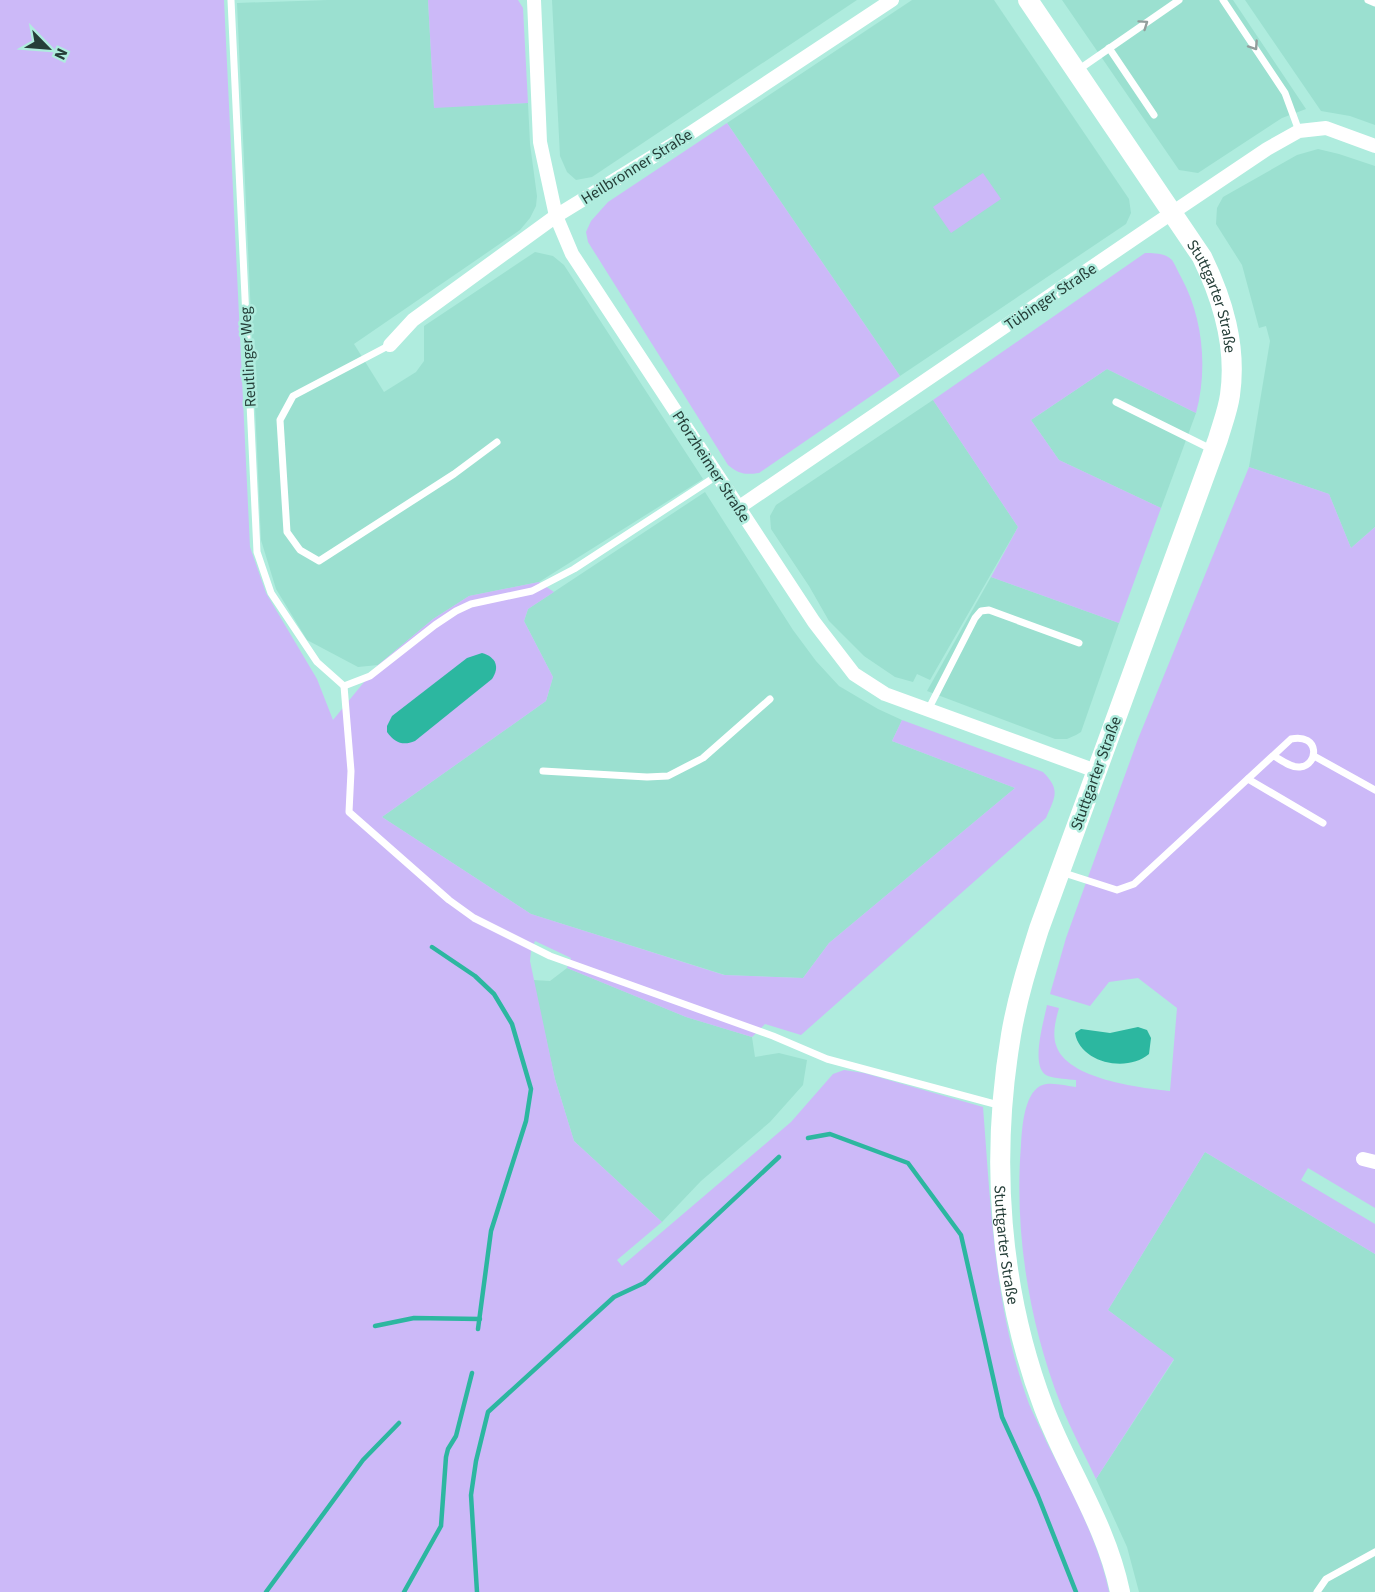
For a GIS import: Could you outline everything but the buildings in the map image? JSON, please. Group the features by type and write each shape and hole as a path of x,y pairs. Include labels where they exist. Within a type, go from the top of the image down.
{"main road":[{"name":"Stuttgarter Straße","path":"1028,0 1202,257 1214,280 1225,310 1230,344 1232,379 1230,397 1214,450 1059,871 1021,987 1011,1034 1002,1106 1001,1184 1004,1228 1011,1293 1024,1353 1044,1409 1099,1524 1115,1566 1120,1592"}],"street":[{"name":"Pforzheimer Straße","path":"534,0 540,142 556,216 572,254 814,622 854,674 885,694 1096,771"},
{"name":"Heilbronner Straße","path":"390,345 413,320 556,216 680,140 892,0"},
{"name":"Tübinger Straße","path":"738,508 1267,149 1299,131 1326,128 1375,146"}],"lane":[{"name":"Reutlinger Weg","path":"231,0 257,552 272,593 318,662 344,686"},
{"path":"1076,71 1179,0"},
{"path":"1223,0 1285,93 1299,131"},
{"path":"1368,0 1375,3"},
{"path":"1109,48 1154,115"},
{"path":"390,345 293,396 280,420 287,532 300,550 320,561 454,474 497,442"},
{"path":"1116,402 1214,450"},
{"path":"718,475 574,569 532,591 471,604 456,611 370,676 344,686 351,771 349,812 449,900 474,918 550,956 773,1036 827,1059 1002,1106"},
{"path":"928,710 975,618 981,611 989,610 1079,643"},
{"path":"543,771 647,777 668,776 703,758 770,699"},
{"path":"1059,871 1117,890 1134,884 1291,739 1300,737 1313,747 1314,756 1309,764 1300,767 1274,756"},
{"path":"1314,756 1375,790"},
{"path":"1248,779 1323,823"},
{"path":"1317,1592 1326,1579 1375,1552"}],"shaded area":[{"path":"0,0 224,0 250,547 266,593 317,679 333,720 378,665 433,619 469,596 539,582 554,592 528,609 524,621 553,677 546,701 382,817 531,914 724,975 803,978 829,943 1015,788 892,741 902,720 1043,772 1049,778 1055,794 1046,818 801,1035 765,1024 752,1037 686,1017 567,968 571,958 535,941 530,961 555,1079 574,1141 662,1222 617,1260 622,1266 791,1122 833,1074 844,1070 864,1073 983,1107 996,1257 1008,1331 1017,1368 1031,1409 1091,1534 1109,1592 0,1592"},
{"path":"428,0 434,107 528,103 536,206 520,230 354,344 384,392 416,372 424,361 424,326 535,252 553,256 564,265 703,479 539,582 469,596 433,619 378,665 358,667 307,640 276,589 261,540 237,3"},
{"path":"428,0 518,0 523,8 528,103 434,108"},
{"path":"552,0 857,0 592,177 576,180 567,172 560,156"},
{"path":"912,0 994,0 1129,199 1131,213 1126,224 900,376 727,123"},
{"path":"1062,0 1233,0 1306,109 1282,118 1198,173 1179,170"},
{"path":"1245,0 1375,0 1375,125 1350,116 1321,111"},
{"path":"727,123 900,376 759,473 754,474 739,472 728,465 588,242 586,232 591,221 608,202"},
{"path":"1318,149 1375,166 1375,527 1351,548 1329,494 1249,467 1270,341 1266,326 1259,328 1242,265 1216,224 1217,208 1223,197 1297,155"},
{"path":"983,173 1001,199 951,233 933,207"},
{"path":"1145,253 1156,253 1172,260 1194,309 1199,326 1202,361 1202,379 1196,413 1107,369 1031,420 1059,460 1161,508 1119,623 991,577 1018,527 933,400"},
{"path":"1107,369 1196,413 1161,508 1059,460 1031,420"},
{"path":"933,400 1018,527 930,680 917,674 913,682 895,677 864,656 829,621 771,529 770,516 776,505"},
{"path":"1249,467 1329,494 1351,548 1375,527 1375,1208 1308,1168 1301,1180 1375,1224 1375,1254 1205,1152 1108,1310 1174,1359 1096,1479 1061,1405 1032,1310 1022,1244 1020,1211 1019,1178 1023,1121 1030,1097 1040,1086 1053,1084 1076,1087 1076,1080 1048,1076 1042,1072 1039,1064 1039,1044 1047,1005 1059,1008 1054,1031 1056,1045 1063,1057 1074,1066 1106,1080 1170,1091 1177,1008 1138,978 1109,982 1090,1006 1050,994 1066,938 1138,739"},
{"path":"705,492 793,630 816,661 839,686 902,720 892,741 1015,788 829,943 803,978 725,975 531,914 382,817 546,701 553,677 524,621 528,609"},
{"path":"991,577 1119,623 1081,732 1076,735 1067,739 1055,739 927,691"},
{"path":"482,653 491,657 495,663 496,670 492,679 415,741 403,743 390,736 387,726 392,716 467,658"},
{"path":"567,968 686,1017 752,1037 755,1057 779,1053 807,1060 803,1085 770,1122 701,1181 662,1222 574,1141 555,1079 533,980 550,981"},
{"path":"1138,1027 1147,1030 1151,1038 1149,1054 1129,1063 1117,1064 1095,1058 1086,1052 1075,1033 1081,1029 1110,1033"},
{"path":"1205,1152 1375,1254 1375,1592 1139,1592 1127,1547 1096,1479 1174,1360 1108,1310"}],"waterway":[{"path":"432,947 475,976 494,994 512,1024 531,1089 526,1121 491,1231 478,1329"},
{"path":"808,1138 830,1134 908,1163 961,1235 1002,1417 1038,1496 1076,1592"},
{"path":"477,1592 471,1495 476,1461 488,1412 614,1297 644,1283 779,1157"},
{"path":"375,1326 414,1318 480,1319"},
{"path":"404,1592 441,1526 446,1457 456,1436 472,1373"},
{"path":"266,1592 363,1460 399,1423"}]}
